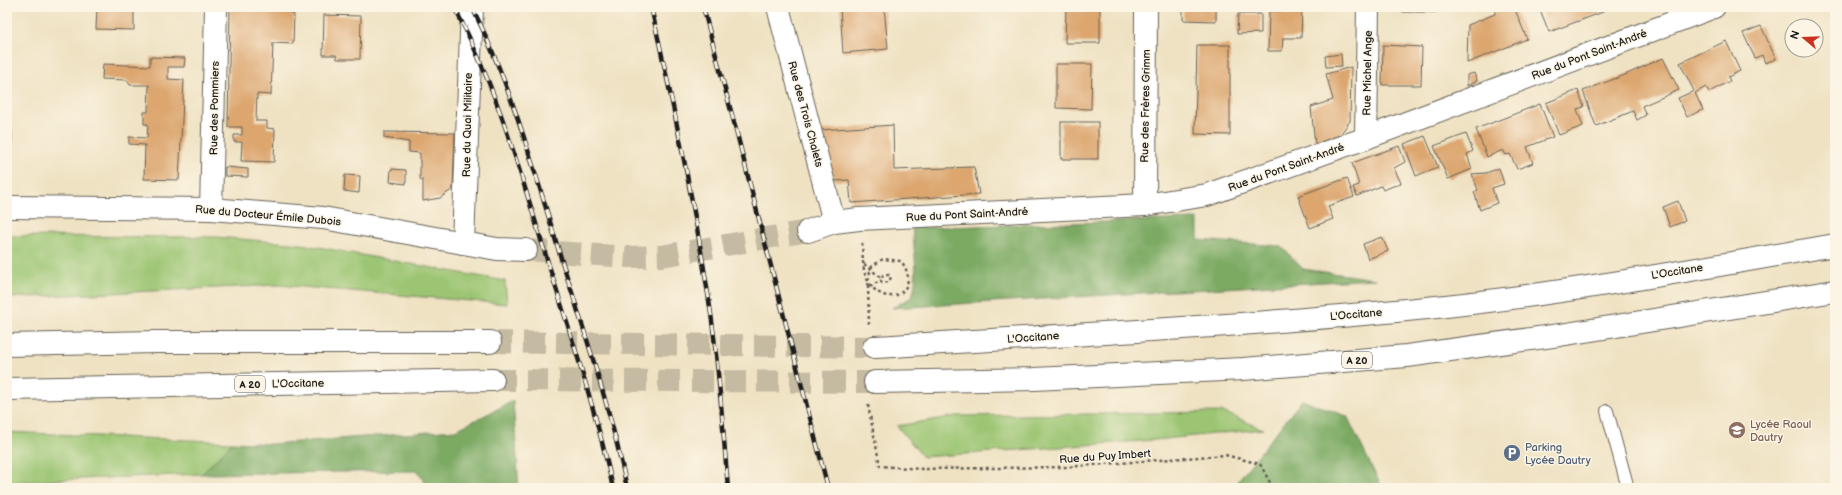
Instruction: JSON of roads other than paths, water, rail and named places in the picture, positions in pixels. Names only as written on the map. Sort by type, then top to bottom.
[{"type":"main road","name":"Rue des Pommiers","points":[[211,209],[216,7]]},
{"type":"main road","name":"Rue du Quai Militaire","points":[[463,243],[472,7]]},
{"type":"main road","name":"Rue des Trois Chalets","points":[[778,7],[834,222]]},
{"type":"main road","name":"Rue des Frères Grimm","points":[[1145,206],[1146,7]]},
{"type":"main road","name":"Rue Michel Ange","points":[[1366,138],[1368,7]]},
{"type":"main road","name":"Rue du Pont Saint-André","points":[[808,231],[834,222],[859,219],[1145,206],[1207,195],[1366,138],[1714,7]]},
{"type":"main road","name":"Rue du Docteur Émile Dubois","points":[[7,207],[211,209],[323,218],[497,249],[526,250]]},
{"type":"main road","name":"L'Occitane","points":[[874,347],[1252,323],[1447,306],[1601,284],[1835,245]]},
{"type":"main road","name":"A 20","points":[[875,382],[1034,379],[1235,369],[1407,356],[1560,335],[1835,291]]},
{"type":"main road","points":[[7,345],[156,342],[490,342]]},
{"type":"main road","name":"L'Occitane","points":[[7,388],[493,380]]},
{"type":"lane","points":[[1607,411],[1628,488]]},
{"type":"tunnel","points":[[526,250],[629,257],[661,256],[808,231]]},
{"type":"tunnel","points":[[490,342],[874,347]]},
{"type":"tunnel","points":[[493,380],[875,382]]},
{"type":"railway","points":[[454,7],[469,37],[495,98],[517,161],[582,372],[599,430],[613,488]]},
{"type":"railway","points":[[472,7],[499,68],[532,162],[597,372],[621,459],[627,488]]},
{"type":"railway","points":[[651,7],[684,157],[704,269],[716,352],[728,488]]},
{"type":"railway","points":[[703,7],[828,488]]},
{"type":"place","name":"Lycée Raoul Dautry","points":[[1737,430]]},
{"type":"place","name":"Parking Lycée Dautry","points":[[1512,453]]}]
